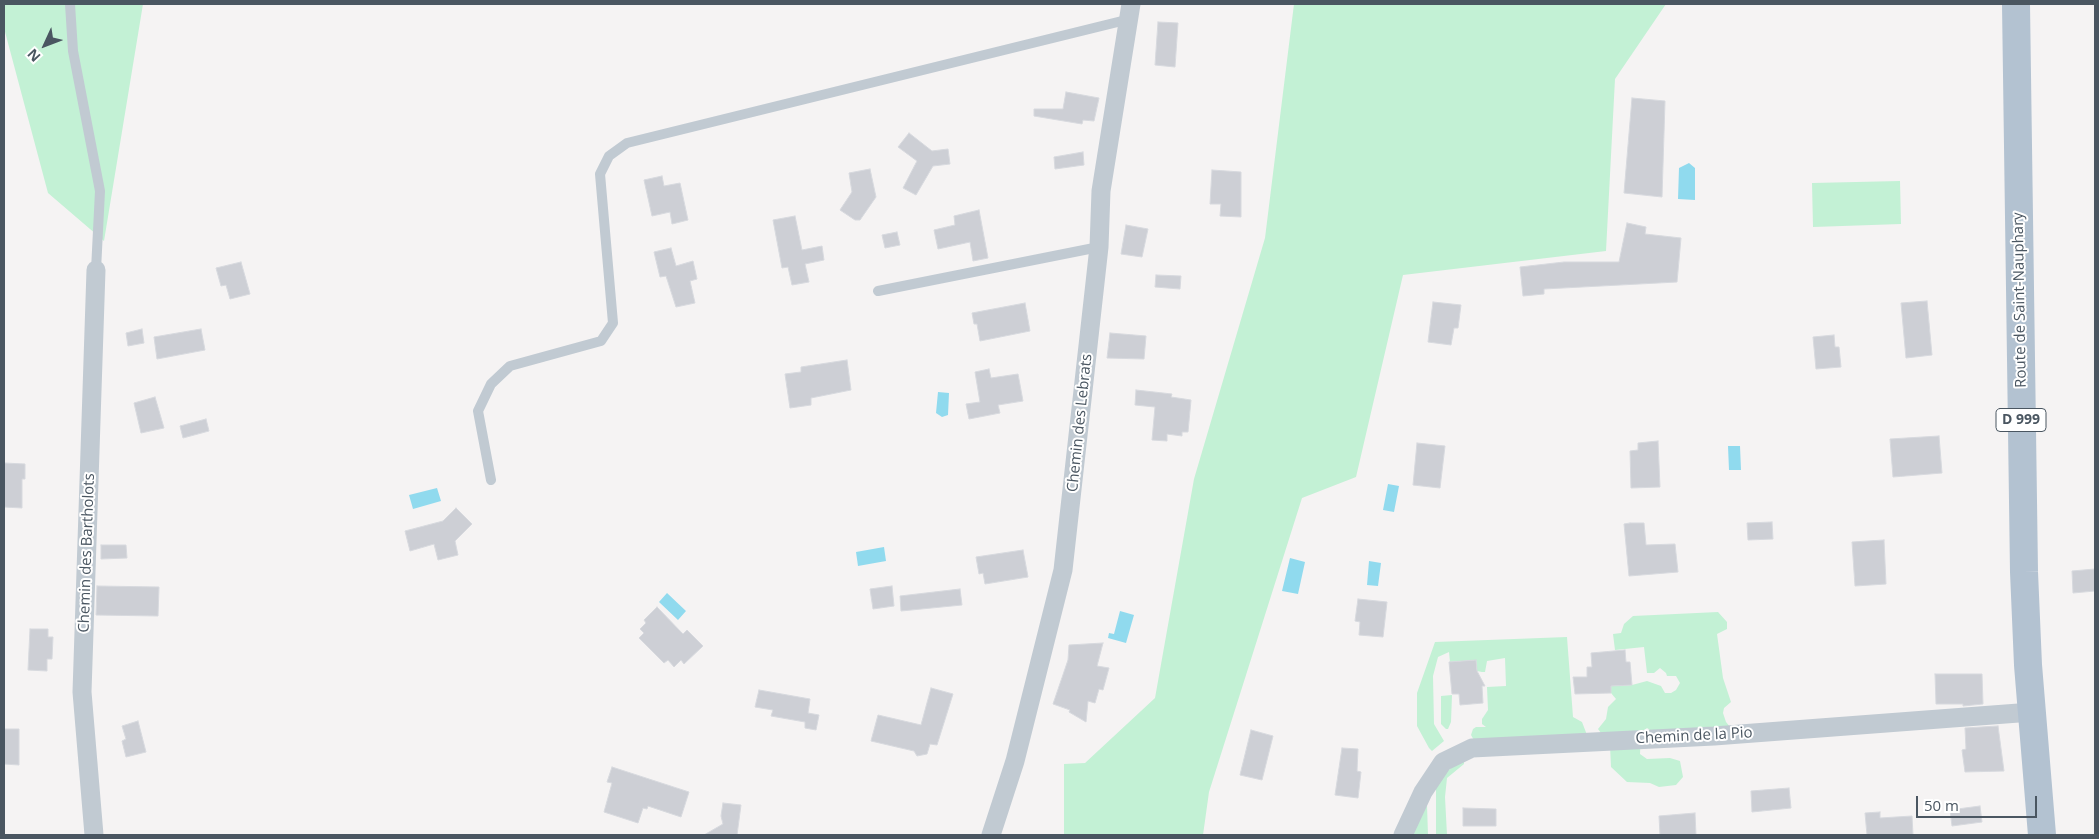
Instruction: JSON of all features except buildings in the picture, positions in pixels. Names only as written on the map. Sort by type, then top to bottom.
[{"type":"main road","name":"Route de Saint-Nauphary","points":[[2016,4],[2024,572],[2032,712],[2042,835]]},
{"type":"street","name":"Chemin des Lebrats","points":[[990,835],[1015,761],[1063,570],[1099,247],[1101,191],[1131,12]]},
{"type":"street","name":"Chemin des Bartholots","points":[[94,835],[82,692],[96,270]]},
{"type":"street","name":"Chemin de la Pio","points":[[1403,835],[1423,792],[1443,762],[1472,748],[1714,736],[2032,712]]},
{"type":"lane","points":[[70,4],[73,51],[100,191],[96,270]]},
{"type":"lane","points":[[491,480],[478,411],[491,384],[510,366],[600,341],[613,323],[600,174],[609,156],[627,143],[1131,12]]},
{"type":"lane","points":[[878,291],[1099,247]]},
{"type":"green space","points":[[4,4],[143,4],[104,241],[48,193],[4,28]]},
{"type":"green space","points":[[1294,4],[1666,4],[1615,79],[1606,251],[1403,275],[1356,477],[1302,498],[1209,792],[1203,835],[1064,835],[1064,764],[1085,763],[1155,698],[1194,479],[1265,238]]},
{"type":"green space","points":[[1900,181],[1901,224],[1813,227],[1812,183]]},
{"type":"green space","points":[[1718,612],[1727,622],[1727,629],[1717,634],[1723,678],[1731,702],[1724,708],[1723,713],[1726,722],[1731,728],[1653,732],[1647,728],[1641,733],[1640,754],[1647,759],[1670,758],[1680,761],[1683,777],[1676,785],[1659,787],[1650,783],[1627,782],[1611,767],[1610,745],[1598,729],[1606,719],[1608,707],[1616,699],[1611,693],[1611,686],[1632,685],[1647,681],[1661,686],[1665,693],[1671,693],[1676,690],[1680,683],[1676,676],[1667,676],[1660,668],[1654,673],[1647,673],[1644,647],[1615,650],[1613,634],[1621,633],[1624,624],[1633,616]]},
{"type":"green space","points":[[1567,637],[1573,717],[1582,722],[1587,735],[1475,742],[1471,735],[1473,729],[1476,727],[1486,727],[1482,724],[1482,719],[1488,710],[1487,687],[1506,686],[1505,658],[1487,661],[1485,672],[1482,672],[1477,671],[1476,660],[1450,662],[1449,652],[1438,657],[1433,676],[1434,724],[1444,741],[1432,751],[1429,748],[1417,726],[1417,693],[1435,642]]},
{"type":"green space","points":[[1452,695],[1451,722],[1448,729],[1446,729],[1441,724],[1441,696]]},
{"type":"green space","points":[[1464,759],[1464,764],[1447,778],[1445,797],[1447,835],[1436,835],[1436,783],[1440,776]]},
{"type":"green space","points":[[1427,805],[1428,835],[1411,835]]},
{"type":"water","points":[[1689,163],[1695,168],[1695,200],[1678,199],[1679,168]]},
{"type":"water","points":[[938,392],[949,393],[948,415],[942,417],[936,413]]},
{"type":"water","points":[[1728,446],[1740,446],[1741,470],[1729,470]]},
{"type":"water","points":[[1388,484],[1399,486],[1394,512],[1383,510]]},
{"type":"water","points":[[437,488],[441,501],[413,509],[409,495]]},
{"type":"water","points":[[884,547],[886,561],[858,566],[856,552]]},
{"type":"water","points":[[1290,558],[1305,562],[1298,594],[1282,591]]},
{"type":"water","points":[[1369,561],[1381,563],[1378,586],[1367,585]]},
{"type":"water","points":[[667,593],[686,611],[678,620],[659,602]]},
{"type":"water","points":[[1120,611],[1134,615],[1126,643],[1108,638],[1109,633],[1114,634]]}]
